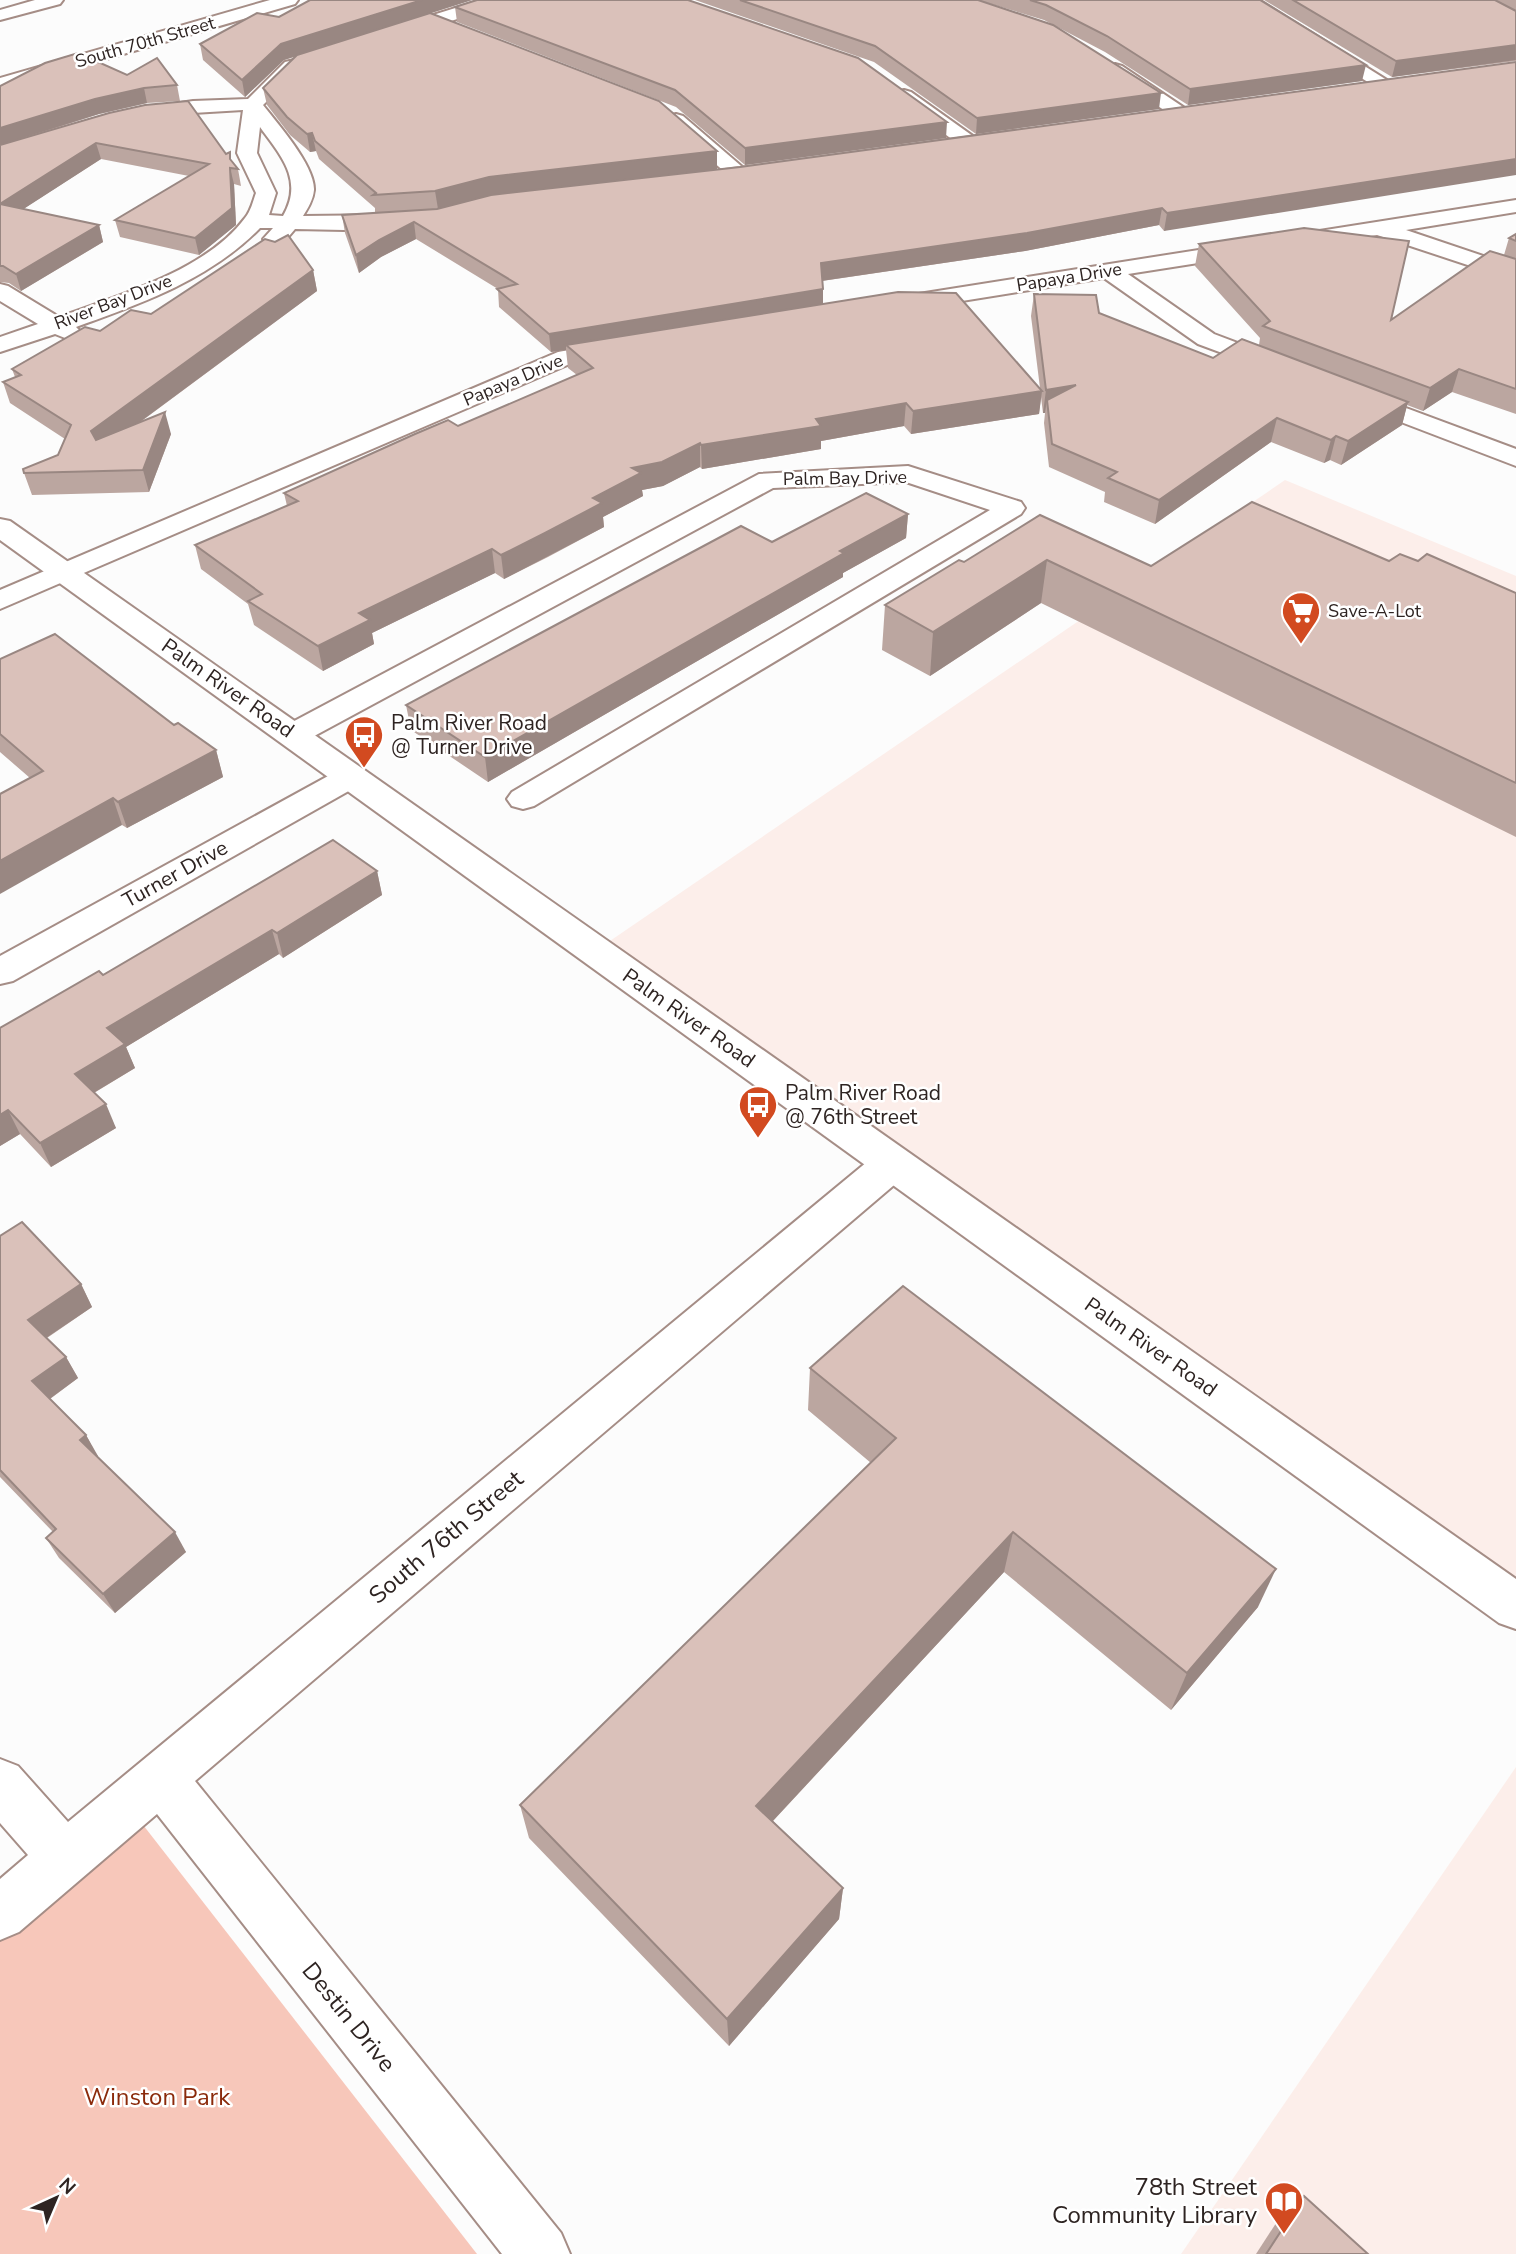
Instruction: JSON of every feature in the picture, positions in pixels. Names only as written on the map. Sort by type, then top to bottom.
[{"type":"street","points":[[0,15],[54,0]]},
{"type":"street","name":"South 70th Street","points":[[0,85],[289,0]]},
{"type":"street","points":[[381,37],[499,0]]},
{"type":"street","points":[[1247,0],[1396,86],[1362,91]]},
{"type":"street","points":[[432,21],[456,31]]},
{"type":"street","points":[[318,58],[292,66],[253,104],[247,152],[267,192],[257,215],[292,216],[344,224],[409,213]]},
{"type":"street","points":[[1104,63],[1192,114],[1158,118]]},
{"type":"street","points":[[887,83],[977,142],[943,147]]},
{"type":"street","points":[[117,118],[193,107],[253,104]]},
{"type":"street","points":[[253,104],[303,182],[304,194],[278,235],[255,256]]},
{"type":"street","points":[[656,108],[668,113],[747,174],[712,178]]},
{"type":"street","name":"Papaya Drive","points":[[878,307],[1516,206]]},
{"type":"street","name":"River Bay Drive","points":[[0,345],[170,283],[218,254],[257,215]]},
{"type":"street","points":[[1377,228],[1516,274]]},
{"type":"street","points":[[1108,271],[1206,339],[1297,374]]},
{"type":"street","name":"River Bay Drive","points":[[0,365],[171,301],[218,280]]},
{"type":"street","points":[[0,290],[76,337]]},
{"type":"street","name":"Papaya Drive","points":[[0,600],[61,571],[566,357],[647,344]]},
{"type":"street","points":[[1335,388],[1516,458]]},
{"type":"street","name":"Palm Bay Drive","points":[[294,734],[768,480],[908,474],[1012,508],[523,799]]},
{"type":"street","name":"Palm River Road","points":[[0,527],[1516,1607]]},
{"type":"street","name":"Turner Drive","points":[[0,972],[350,776]]},
{"type":"street","name":"South 76th Street","points":[[0,1913],[893,1163]]},
{"type":"street","name":"Destin Drive","points":[[160,1778],[540,2254]]},
{"type":"street","points":[[0,1784],[65,1857]]},
{"type":"shaded area","points":[[1285,480],[1516,576],[1516,1583],[604,945]]},
{"type":"shaded area","points":[[1516,1767],[1516,2254],[1181,2254]]},
{"type":"green space","name":"Winston Park","points":[[133,1812],[477,2254],[0,2254],[0,1922]]},
{"type":"building","points":[[310,0],[422,0],[281,44],[242,80],[200,44],[257,13],[279,17]]},
{"type":"building","points":[[477,0],[688,0],[858,58],[947,122],[745,148],[675,90],[455,7]]},
{"type":"building","points":[[740,0],[978,0],[1053,25],[1161,93],[977,118],[875,46]]},
{"type":"building","points":[[1030,0],[1260,0],[1366,65],[1190,89],[1107,36],[1046,5]]},
{"type":"building","points":[[1293,0],[1495,0],[1516,11],[1516,45],[1396,61]]},
{"type":"building","points":[[430,13],[659,101],[717,151],[489,177],[435,191],[373,195],[376,193],[315,141],[312,133],[307,134],[287,117],[263,88],[297,55]]},
{"type":"building","points":[[78,53],[127,75],[157,58],[177,85],[144,88],[95,99],[0,128],[0,86],[45,63]]},
{"type":"building","points":[[1516,62],[1516,159],[1167,213],[1162,208],[1027,233],[821,263],[823,289],[549,334],[497,289],[517,284],[414,222],[356,255],[342,215],[437,209],[491,195],[740,167]]},
{"type":"building","points":[[188,101],[226,154],[230,152],[230,159],[238,169],[230,168],[232,208],[195,238],[115,220],[209,164],[96,143],[0,204],[0,145],[109,113],[145,105]]},
{"type":"building","points":[[0,204],[99,225],[16,274],[0,266]]},
{"type":"building","points":[[1304,228],[1409,241],[1391,320],[1490,251],[1516,259],[1516,389],[1459,369],[1430,388],[1263,326],[1270,321],[1199,244]]},
{"type":"building","points":[[288,235],[313,270],[91,431],[96,440],[165,412],[143,470],[24,473],[23,469],[58,455],[71,425],[3,382],[21,375],[12,369],[85,327],[100,331],[131,310],[151,314],[265,239],[275,242]]},
{"type":"building","points":[[898,292],[956,293],[1042,391],[913,411],[906,403],[816,419],[821,426],[701,445],[700,443],[662,462],[632,468],[641,473],[593,498],[602,503],[501,555],[492,549],[359,613],[370,620],[318,646],[248,601],[262,594],[195,545],[298,501],[284,493],[415,434],[448,420],[458,426],[593,368],[566,345]]},
{"type":"building","points":[[1034,294],[1096,295],[1099,313],[1213,358],[1242,339],[1408,402],[1348,441],[1336,436],[1331,440],[1277,418],[1159,500],[1108,478],[1117,472],[1052,444],[1047,400],[1076,385],[1046,390]]},
{"type":"building","points":[[866,493],[908,514],[485,757],[406,705],[741,526],[772,542]]},
{"type":"building","points":[[1252,502],[1389,561],[1400,554],[1418,561],[1427,554],[1516,593],[1516,783],[1047,560],[933,632],[885,605],[959,560],[964,562],[1040,515],[1151,566]]},
{"type":"building","points":[[55,634],[174,725],[178,723],[216,750],[118,802],[113,798],[0,861],[0,794],[43,771],[0,734],[0,659]]},
{"type":"building","points":[[333,840],[377,871],[277,933],[272,930],[107,1028],[125,1044],[75,1074],[106,1104],[40,1143],[8,1110],[0,1115],[0,1028],[99,971],[103,975]]},
{"type":"building","points":[[22,1222],[81,1284],[28,1320],[66,1357],[32,1381],[86,1435],[80,1440],[175,1532],[103,1594],[46,1538],[56,1529],[0,1470],[0,1236]]},
{"type":"building","points":[[903,1286],[1276,1569],[1187,1673],[1013,1532],[756,1806],[843,1888],[727,2019],[520,1805],[896,1438],[810,1368]]},
{"type":"building","points":[[1304,2196],[1368,2254],[1266,2254]]},
{"type":"place","name":"Save-A-Lot","points":[[1301,645]]},
{"type":"place","name":"Palm River Road @ Turner Drive","points":[[364,769]]},
{"type":"place","name":"Palm River Road @ 76th Street","points":[[758,1139]]},
{"type":"place","name":"78th Street Community Library","points":[[1284,2235]]}]
